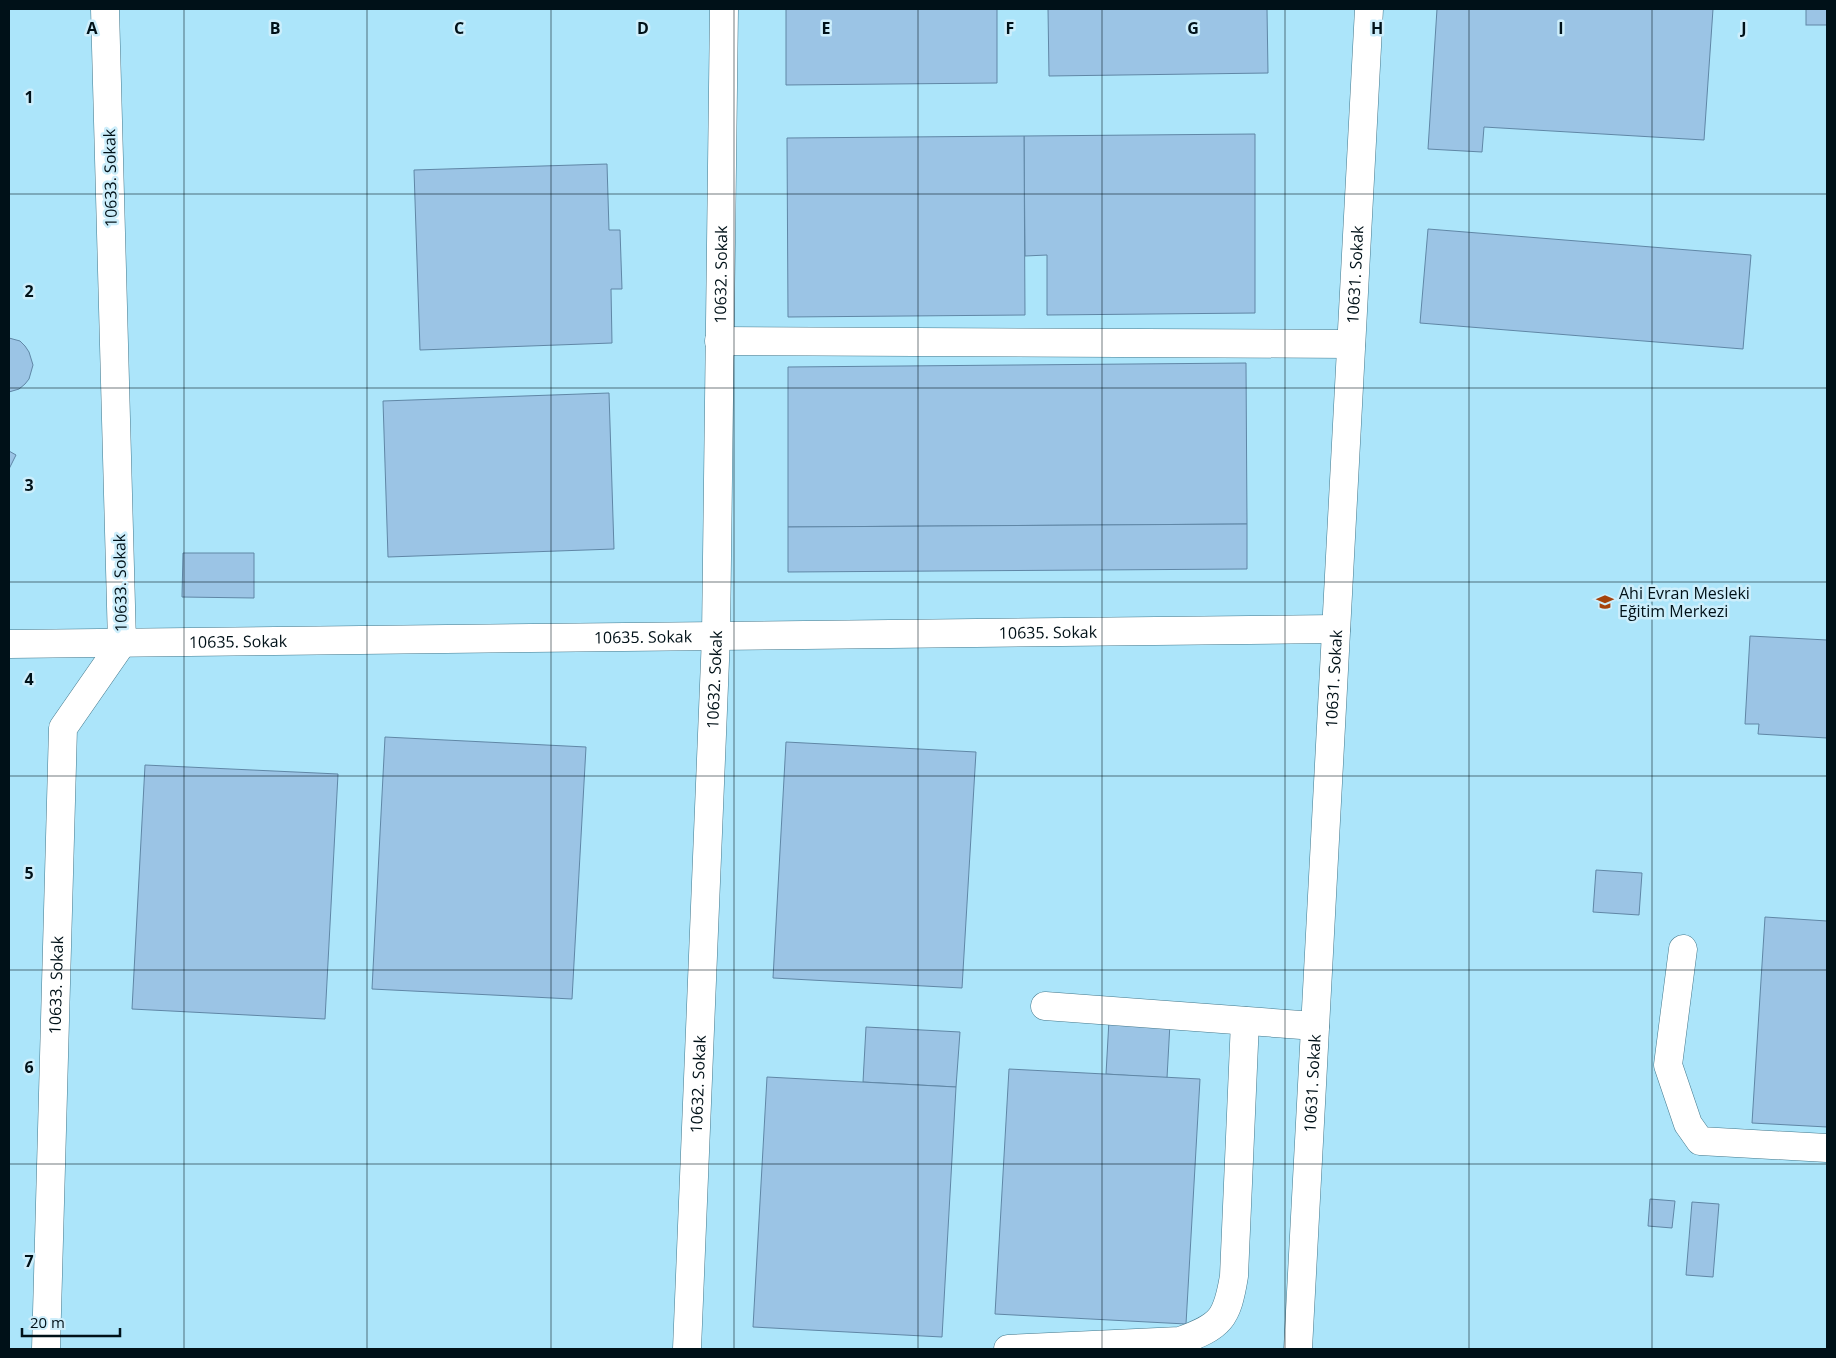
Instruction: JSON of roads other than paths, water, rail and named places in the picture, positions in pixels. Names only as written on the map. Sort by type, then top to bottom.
[{"type":"street","name":"10633. Sokak","points":[[46,1349],[63,728],[122,643],[105,9]]},
{"type":"street","name":"10632. Sokak","points":[[687,1349],[716,636],[724,9]]},
{"type":"street","name":"10631. Sokak","points":[[1298,1349],[1369,9]]},
{"type":"street","points":[[719,341],[1351,344]]},
{"type":"street","name":"10635. Sokak","points":[[9,644],[1336,629]]},
{"type":"street","points":[[1683,949],[1668,1065],[1688,1124],[1700,1141],[1827,1148]]},
{"type":"street","points":[[1045,1006],[1315,1026]]},
{"type":"street","points":[[1008,1349],[1109,1347],[1180,1341],[1206,1332],[1222,1318],[1231,1297],[1234,1276],[1245,1021]]},
{"type":"place","name":"Ahi Evran Mesleki Eğitim Merkezi","points":[[1605,602]]}]
